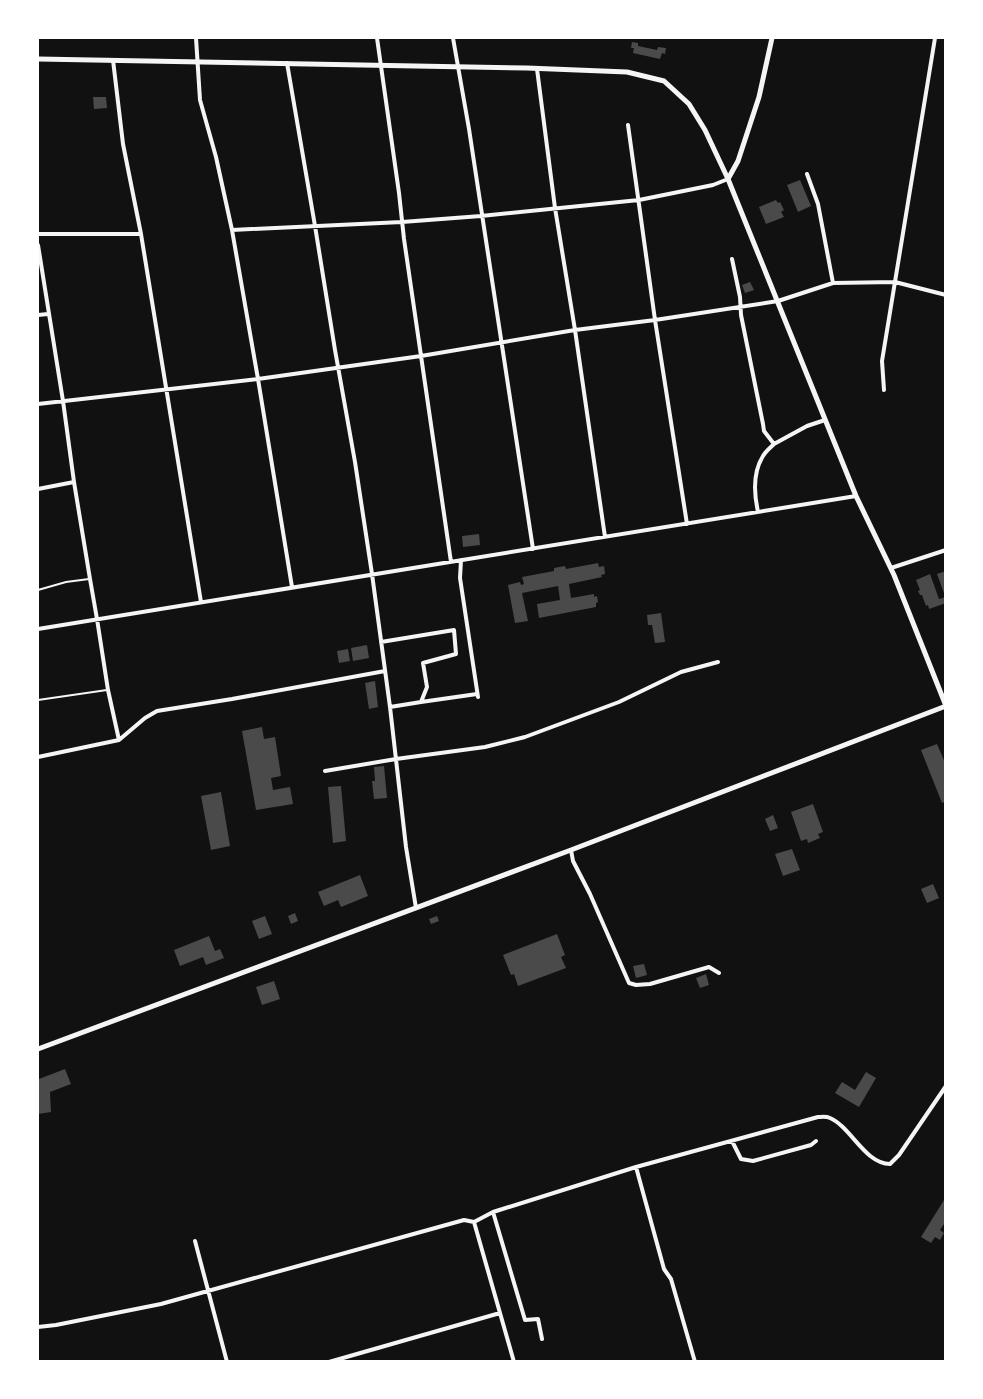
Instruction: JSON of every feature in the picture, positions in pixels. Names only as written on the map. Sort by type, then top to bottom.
[{"type":"street","points":[[196,38],[200,100],[216,157],[232,230],[292,588]]},
{"type":"street","points":[[377,38],[451,562]]},
{"type":"street","points":[[453,38],[469,129],[533,550]]},
{"type":"street","points":[[232,230],[402,222],[482,216],[639,200],[713,185],[728,179],[738,162],[759,97],[772,38]]},
{"type":"street","points":[[884,390],[882,362],[935,38]]},
{"type":"street","points":[[38,59],[627,72],[664,81],[689,104],[705,130],[728,179],[856,496],[891,568],[946,706],[416,909],[38,1049]]},
{"type":"street","points":[[113,60],[123,144],[140,234],[200,602]]},
{"type":"street","points":[[287,63],[355,462],[372,574],[406,847],[416,909]]},
{"type":"street","points":[[537,69],[555,208],[605,538]]},
{"type":"street","points":[[628,125],[655,320],[687,524]]},
{"type":"street","points":[[807,174],[818,204],[833,283]]},
{"type":"street","points":[[38,234],[140,234]]},
{"type":"street","points":[[38,246],[108,690],[119,740]]},
{"type":"street","points":[[732,259],[764,431],[774,444]]},
{"type":"street","points":[[38,404],[258,379],[421,356],[575,330],[655,320],[778,300],[833,283],[895,282],[946,295]]},
{"type":"street","points":[[38,315],[48,314]]},
{"type":"street","points":[[758,512],[755,488],[758,466],[763,455],[774,444],[806,426],[825,420]]},
{"type":"street","points":[[38,489],[74,482]]},
{"type":"street","points":[[38,629],[856,496]]},
{"type":"street","points":[[891,568],[946,550]]},
{"type":"street","points":[[390,707],[478,696],[460,578],[461,560]]},
{"type":"street","points":[[381,642],[454,630],[456,654],[423,663],[427,687],[421,702]]},
{"type":"street","points":[[325,771],[485,747],[525,737],[619,702],[681,672],[718,662]]},
{"type":"street","points":[[38,757],[119,740],[156,711],[385,671]]},
{"type":"street","points":[[571,850],[573,861],[590,894],[629,983],[636,985],[650,984],[709,967],[720,974]]},
{"type":"street","points":[[38,1327],[151,1306],[464,1220],[474,1222],[493,1212],[636,1167],[818,1117],[829,1117],[838,1123],[875,1159],[884,1164],[890,1164],[946,1086]]},
{"type":"street","points":[[732,1141],[741,1159],[752,1161],[811,1145],[816,1141]]},
{"type":"street","points":[[636,1167],[664,1268],[671,1279],[696,1362]]},
{"type":"street","points":[[493,1212],[525,1320],[538,1319],[542,1339]]},
{"type":"street","points":[[474,1222],[514,1362]]},
{"type":"street","points":[[195,1241],[227,1362]]},
{"type":"street","points":[[329,1362],[500,1313]]},
{"type":"lane","points":[[38,590],[66,582],[90,579]]},
{"type":"lane","points":[[38,700],[108,690]]},
{"type":"building","points":[[632,42],[638,43],[638,46],[657,50],[658,47],[666,48],[665,54],[662,53],[660,59],[633,53],[634,48],[631,48]]},
{"type":"building","points":[[93,97],[106,97],[107,108],[94,109]]},
{"type":"building","points":[[800,180],[811,206],[798,212],[787,185]]},
{"type":"building","points":[[776,200],[778,203],[780,202],[784,210],[781,212],[784,217],[766,224],[759,207]]},
{"type":"building","points":[[750,282],[754,290],[745,293],[742,285]]},
{"type":"building","points":[[479,534],[480,545],[463,547],[462,536]]},
{"type":"building","points":[[598,563],[599,567],[604,566],[605,574],[601,575],[602,577],[569,584],[571,598],[594,594],[594,597],[597,596],[598,602],[596,607],[539,618],[537,604],[560,600],[558,586],[522,593],[528,621],[515,623],[508,585],[520,582],[521,585],[524,584],[522,577],[554,571],[554,568],[565,566],[566,569]]},
{"type":"building","points":[[946,571],[946,596],[945,596],[937,574]]},
{"type":"building","points":[[930,574],[939,599],[946,597],[946,603],[929,609],[918,591],[920,590],[916,580]]},
{"type":"building","points":[[661,613],[665,642],[655,643],[652,625],[648,625],[647,615]]},
{"type":"building","points":[[367,645],[369,658],[353,661],[351,648]]},
{"type":"building","points":[[348,649],[350,661],[339,663],[337,651]]},
{"type":"building","points":[[375,681],[378,707],[369,709],[365,683]]},
{"type":"building","points":[[262,727],[264,739],[275,737],[281,776],[271,778],[273,790],[290,787],[293,804],[256,810],[242,731]]},
{"type":"building","points":[[937,744],[946,765],[946,801],[942,803],[921,750]]},
{"type":"building","points":[[384,766],[387,798],[374,799],[372,781],[375,781],[374,767]]},
{"type":"building","points":[[341,786],[346,841],[333,843],[328,787]]},
{"type":"building","points":[[221,792],[230,846],[211,850],[201,796]]},
{"type":"building","points":[[813,804],[823,832],[818,834],[820,838],[808,843],[807,839],[801,841],[791,812]]},
{"type":"building","points":[[773,815],[778,828],[770,831],[765,819]]},
{"type":"building","points":[[792,849],[800,870],[783,876],[775,854]]},
{"type":"building","points":[[360,875],[368,896],[341,907],[338,900],[324,906],[318,892]]},
{"type":"building","points":[[933,884],[939,898],[927,903],[921,889]]},
{"type":"building","points":[[295,913],[298,921],[291,924],[288,916]]},
{"type":"building","points":[[265,916],[272,934],[259,939],[252,921]]},
{"type":"building","points":[[437,916],[439,921],[431,924],[429,919]]},
{"type":"building","points":[[557,934],[565,955],[561,957],[566,968],[518,986],[514,974],[511,975],[503,955]]},
{"type":"building","points":[[209,936],[215,951],[220,949],[224,958],[206,965],[203,957],[180,966],[174,950]]},
{"type":"building","points":[[644,964],[647,975],[636,978],[633,966]]},
{"type":"building","points":[[706,974],[709,985],[700,988],[696,978]]},
{"type":"building","points":[[274,981],[280,999],[262,1005],[256,987]]},
{"type":"building","points":[[65,1069],[71,1084],[50,1092],[51,1112],[38,1114],[38,1078]]},
{"type":"building","points":[[866,1072],[876,1078],[859,1107],[835,1093],[842,1082],[855,1090]]},
{"type":"building","points":[[944,1200],[946,1201],[946,1221],[940,1230],[944,1233],[940,1240],[935,1237],[931,1243],[921,1237]]}]
